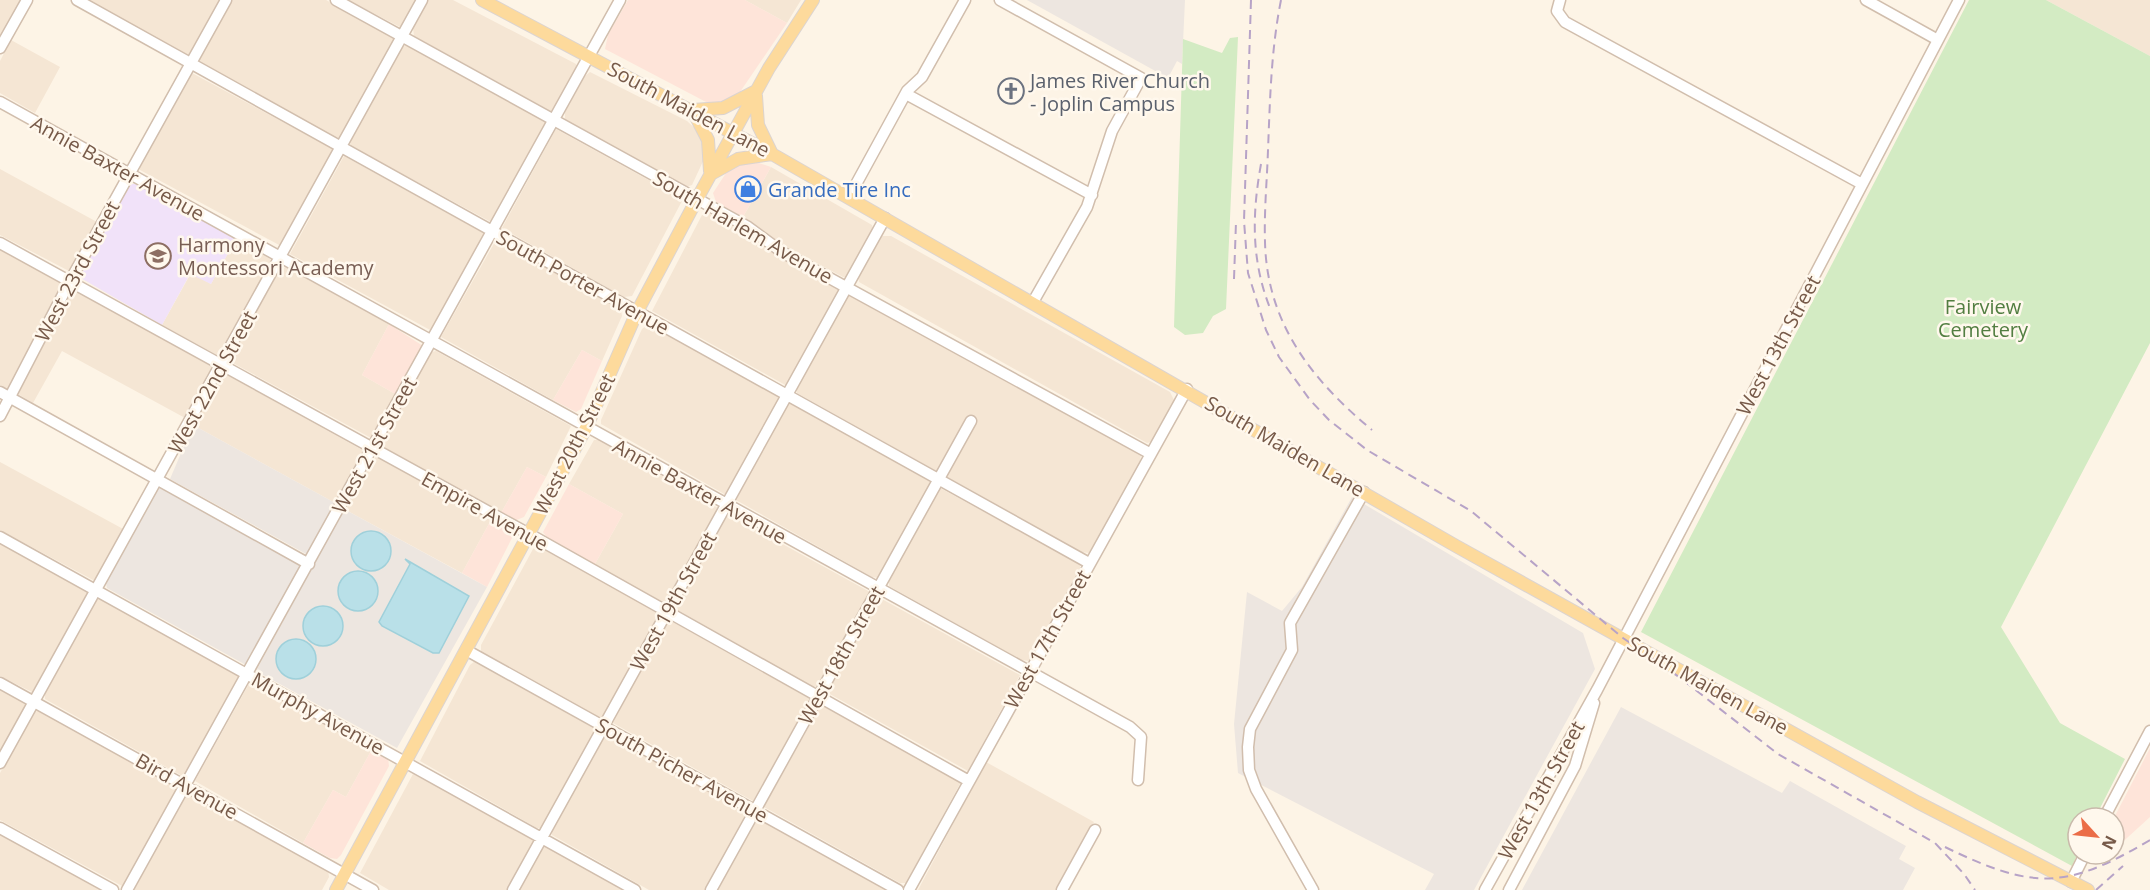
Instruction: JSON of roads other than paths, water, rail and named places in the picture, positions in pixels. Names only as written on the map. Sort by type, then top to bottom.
[{"type":"main road","name":"South Maiden Lane","points":[[482,0],[692,110],[849,197],[1364,492],[1917,802],[2088,890]]},
{"type":"main road","name":"West 20th Street","points":[[336,890],[586,428],[637,312],[696,199],[757,90],[813,0]]},
{"type":"main road","points":[[757,90],[756,118],[772,154],[738,159],[710,175],[708,140],[692,110],[723,108],[757,90]]},
{"type":"street","points":[[0,48],[27,0]]},
{"type":"street","name":"South Porter Avenue","points":[[77,0],[1089,563]]},
{"type":"street","name":"West 23rd Street","points":[[0,416],[5,395],[226,0]]},
{"type":"street","name":"South Harlem Avenue","points":[[336,0],[754,231],[777,249],[1150,454]]},
{"type":"street","name":"West 22nd Street","points":[[0,763],[422,0]]},
{"type":"street","name":"West 21st Street","points":[[127,890],[620,0]]},
{"type":"street","points":[[849,197],[906,94],[922,77],[965,0]]},
{"type":"street","points":[[1000,0],[1141,78],[1112,131],[1092,195],[1033,302]]},
{"type":"street","points":[[1559,0],[1557,11],[1564,22],[1862,184]]},
{"type":"street","points":[[1866,0],[1938,40]]},
{"type":"street","name":"West 13th Street","points":[[1485,890],[1597,690],[1959,0]]},
{"type":"street","points":[[906,94],[1092,195]]},
{"type":"street","name":"Annie Baxter Avenue","points":[[0,102],[877,590],[1138,732],[1142,745],[1138,780]]},
{"type":"street","name":"West 19th Street","points":[[513,890],[885,218]]},
{"type":"street","name":"Empire Avenue","points":[[0,243],[529,534],[969,781]]},
{"type":"street","name":"West 17th Street","points":[[909,890],[1186,389]]},
{"type":"street","points":[[5,395],[309,564]]},
{"type":"street","name":"West 18th Street","points":[[711,890],[971,421]]},
{"type":"street","points":[[1313,890],[1256,789],[1249,770],[1250,729],[1292,650],[1290,623],[1364,492]]},
{"type":"street","name":"Murphy Avenue","points":[[0,537],[635,890]]},
{"type":"street","name":"South Picher Avenue","points":[[466,650],[898,890]]},
{"type":"street","name":"Bird Avenue","points":[[0,683],[373,890]]},
{"type":"street","name":"West 13th Street","points":[[1509,890],[1575,766],[1597,690]]},
{"type":"street","points":[[2110,806],[2150,731]]},
{"type":"street","points":[[0,828],[113,890]]},
{"type":"street","points":[[1062,890],[1095,830]]},
{"type":"street","points":[[2071,882],[2079,866]]},
{"type":"street","points":[[1497,869],[1515,880]]},
{"type":"water","points":[[371,531],[385,537],[391,551],[385,565],[371,571],[357,565],[351,551],[357,537]]},
{"type":"water","points":[[405,559],[469,596],[439,653],[433,653],[382,626],[379,622],[410,564]]},
{"type":"water","points":[[358,571],[372,577],[378,591],[372,605],[358,611],[344,605],[338,591],[344,577]]},
{"type":"water","points":[[323,606],[337,612],[343,626],[337,640],[323,646],[309,640],[303,626],[309,612]]},
{"type":"water","points":[[296,639],[310,645],[316,659],[310,673],[296,679],[282,673],[276,659],[282,645]]},
{"type":"railway","points":[[1251,0],[1244,221],[1248,273],[1266,330],[1279,357],[1310,400],[1329,420],[1367,450],[1471,511],[1623,638],[1675,674],[1778,754],[1935,843],[1964,874],[1975,890]]},
{"type":"railway","points":[[1281,0],[1270,94],[1265,219],[1268,272],[1274,299],[1297,348],[1330,391],[1372,430]]},
{"type":"railway","points":[[1261,164],[1255,219],[1256,255],[1270,308]]},
{"type":"railway","points":[[1234,279],[1236,222]]},
{"type":"railway","points":[[1945,847],[2002,871],[2026,877],[2049,878],[2071,876],[2095,868],[2150,840]]},
{"type":"railway","points":[[2096,890],[2123,866]]},
{"type":"place","name":"James River Church - Joplin Campus","points":[[1011,91]]},
{"type":"place","name":"Grande Tire Inc","points":[[748,189]]},
{"type":"place","name":"Harmony Montessori Academy","points":[[158,256]]},
{"type":"park label","name":"Fairview Cemetery","points":[[1983,318]]}]
